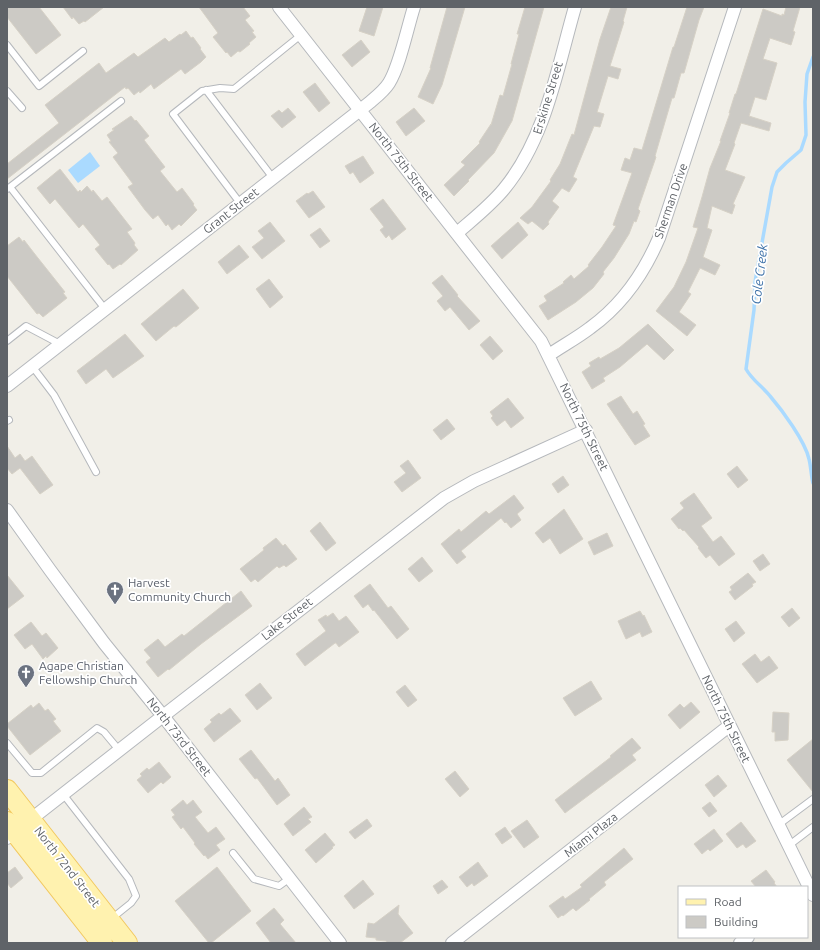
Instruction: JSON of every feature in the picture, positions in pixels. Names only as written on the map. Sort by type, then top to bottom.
[{"type":"main road","name":"North 72nd Street","points":[[7,790],[127,943]]},
{"type":"main road","name":"North 72nd Street","points":[[10,831],[102,943]]},
{"type":"street","name":"North 75th Street","points":[[279,7],[541,341],[586,430],[807,886]]},
{"type":"street","name":"Grant Street","points":[[7,386],[378,95],[389,83],[395,71],[414,7]]},
{"type":"street","name":"Erskine Street","points":[[457,233],[504,190],[521,166],[536,138],[544,117],[575,7]]},
{"type":"street","name":"Sherman Drive","points":[[548,355],[590,328],[604,317],[619,302],[643,271],[659,238],[734,7]]},
{"type":"street","name":"Lake Street","points":[[10,831],[30,820],[444,498],[474,481],[586,430]]},
{"type":"street","name":"North 73rd Street","points":[[7,510],[99,637],[163,716],[340,943]]},
{"type":"street","name":"Miami Plaza","points":[[452,943],[729,726]]},
{"type":"lane","points":[[240,203],[173,114],[202,91],[220,88],[234,89],[302,35]]},
{"type":"lane","points":[[7,45],[39,86],[83,51]]},
{"type":"lane","points":[[206,90],[273,178]]},
{"type":"lane","points":[[7,91],[22,108]]},
{"type":"lane","points":[[105,309],[9,188],[121,101]]},
{"type":"lane","points":[[7,341],[26,326],[60,344]]},
{"type":"lane","points":[[32,366],[54,395],[96,472]]},
{"type":"lane","points":[[7,743],[32,772],[41,773],[97,728],[104,732],[119,750]]},
{"type":"lane","points":[[63,794],[130,879],[136,896],[131,903],[109,920]]},
{"type":"lane","points":[[778,825],[813,799]]},
{"type":"lane","points":[[788,846],[813,827]]},
{"type":"lane","points":[[233,852],[254,879],[279,886],[290,878]]},
{"type":"water","points":[[90,152],[100,166],[78,183],[68,170]]},
{"type":"building","points":[[7,7],[39,7],[61,35],[36,54],[7,17]]},
{"type":"building","points":[[63,7],[104,7],[85,22],[84,21],[79,24],[73,17],[72,19]]},
{"type":"building","points":[[199,7],[243,7],[250,16],[245,20],[254,31],[252,32],[256,37],[240,52],[238,51],[231,57],[213,37],[218,33]]},
{"type":"building","points":[[367,7],[383,7],[374,36],[359,31]]},
{"type":"building","points":[[447,7],[465,7],[442,85],[433,104],[418,97],[431,68]]},
{"type":"building","points":[[525,7],[544,7],[512,121],[494,153],[454,196],[444,185],[465,165],[461,162],[480,143],[479,142],[491,125],[500,95],[503,96],[519,34],[517,34]]},
{"type":"building","points":[[611,7],[627,7],[624,22],[610,66],[621,69],[618,79],[608,76],[597,112],[604,114],[600,127],[594,126],[573,177],[577,179],[569,192],[562,188],[552,201],[559,207],[548,222],[549,224],[543,230],[532,221],[528,224],[520,218],[532,207],[551,181],[550,180],[560,164],[572,134],[574,135],[600,39]]},
{"type":"building","points":[[687,7],[704,7],[684,73],[681,73],[674,98],[672,98],[655,156],[656,157],[638,209],[640,211],[636,222],[634,221],[629,234],[603,272],[604,274],[593,288],[576,302],[548,320],[539,306],[547,301],[544,296],[564,283],[563,282],[571,275],[574,279],[589,266],[588,265],[616,226],[613,225],[632,173],[621,170],[625,158],[630,160],[634,148],[642,150],[673,47]]},
{"type":"building","points":[[786,7],[800,7],[793,31],[795,32],[791,45],[770,38],[763,59],[777,63],[766,100],[755,97],[749,116],[771,123],[769,131],[741,123],[725,170],[745,177],[733,204],[735,205],[732,214],[712,206],[707,228],[712,230],[703,257],[720,265],[715,275],[700,268],[688,292],[691,294],[679,312],[696,325],[687,336],[656,311],[674,287],[686,262],[698,228],[693,227],[710,168],[721,141],[763,9],[782,16],[782,14],[784,15]]},
{"type":"building","points":[[186,31],[191,38],[193,37],[206,57],[201,62],[185,74],[181,69],[154,89],[151,84],[140,93],[139,91],[134,95],[128,88],[126,89],[125,87],[7,179],[7,164],[59,123],[45,105],[99,63],[106,73],[134,53],[138,57],[165,38],[169,42]]},
{"type":"building","points":[[361,40],[370,52],[352,67],[342,55]]},
{"type":"building","points":[[315,83],[330,103],[319,112],[303,92]]},
{"type":"building","points":[[288,108],[296,117],[282,128],[271,116],[279,110],[282,113]]},
{"type":"building","points":[[414,108],[425,121],[406,136],[396,122]]},
{"type":"building","points":[[131,116],[149,136],[144,140],[165,167],[160,171],[177,192],[182,188],[197,210],[181,226],[179,224],[172,230],[168,224],[166,226],[158,215],[153,219],[145,210],[128,187],[133,184],[113,157],[118,153],[109,142],[111,141],[107,135],[114,130],[112,129]]},
{"type":"building","points":[[363,156],[374,173],[360,183],[353,172],[350,174],[345,166]]},
{"type":"building","points":[[60,169],[78,192],[80,190],[81,192],[87,186],[92,192],[93,190],[102,201],[107,197],[132,229],[127,232],[138,250],[121,265],[120,264],[113,269],[109,264],[108,265],[95,249],[100,245],[83,224],[79,228],[55,199],[50,204],[37,188]]},
{"type":"building","points":[[313,191],[325,207],[309,218],[296,201],[307,193],[308,194]]},
{"type":"building","points":[[383,199],[406,229],[392,240],[389,235],[386,238],[380,230],[384,227],[370,209]]},
{"type":"building","points":[[270,222],[285,241],[262,259],[252,247],[264,238],[258,231]]},
{"type":"building","points":[[518,222],[528,235],[502,259],[491,246]]},
{"type":"building","points":[[320,228],[330,241],[320,248],[310,235]]},
{"type":"building","points":[[19,237],[23,242],[24,240],[65,292],[63,293],[67,298],[43,317],[39,313],[37,314],[7,276],[7,246]]},
{"type":"building","points":[[239,245],[249,257],[227,274],[218,262]]},
{"type":"building","points":[[442,275],[458,295],[457,296],[480,321],[469,330],[450,307],[445,311],[437,301],[443,296],[432,283]]},
{"type":"building","points":[[269,279],[283,297],[270,308],[256,289]]},
{"type":"building","points":[[183,289],[199,308],[156,341],[141,324]]},
{"type":"building","points":[[648,324],[674,350],[664,360],[647,344],[620,367],[603,378],[605,381],[592,389],[582,372],[591,366],[589,363],[599,357],[600,359],[619,348]]},
{"type":"building","points":[[125,334],[144,356],[113,378],[106,369],[86,384],[77,371]]},
{"type":"building","points":[[490,336],[503,351],[493,360],[480,345]]},
{"type":"building","points":[[621,396],[633,414],[637,411],[650,436],[635,445],[607,404]]},
{"type":"building","points":[[508,398],[524,418],[511,428],[505,420],[497,426],[491,418],[493,416],[490,412]]},
{"type":"building","points":[[447,419],[455,429],[441,440],[433,430]]},
{"type":"building","points":[[7,446],[15,458],[20,454],[25,461],[32,456],[53,485],[40,494],[20,468],[12,474],[7,468]]},
{"type":"building","points":[[408,460],[421,478],[402,492],[394,482],[406,473],[400,466]]},
{"type":"building","points":[[737,466],[748,480],[738,488],[727,474]]},
{"type":"building","points":[[563,476],[569,485],[558,493],[552,484]]},
{"type":"building","points":[[694,493],[712,518],[701,526],[713,542],[721,536],[735,554],[719,566],[710,555],[706,558],[698,548],[699,547],[684,530],[679,529],[671,519],[684,508],[680,503]]},
{"type":"building","points":[[514,495],[524,508],[517,514],[521,520],[511,528],[501,518],[461,551],[466,557],[457,564],[441,544],[459,529],[461,532],[486,511],[489,514]]},
{"type":"building","points":[[564,509],[583,539],[560,554],[550,538],[543,543],[535,533]]},
{"type":"building","points":[[320,522],[336,543],[326,551],[310,531]]},
{"type":"building","points":[[607,533],[613,546],[594,555],[588,542]]},
{"type":"building","points":[[276,538],[283,546],[285,544],[297,559],[286,567],[284,565],[279,568],[277,566],[258,582],[255,579],[251,582],[240,569],[264,550],[263,548]]},
{"type":"building","points":[[763,554],[770,564],[760,571],[753,561]]},
{"type":"building","points":[[422,557],[433,571],[419,582],[408,569]]},
{"type":"building","points":[[748,573],[756,582],[735,600],[729,592],[732,590],[730,587]]},
{"type":"building","points":[[7,575],[24,596],[7,609]]},
{"type":"building","points":[[370,584],[388,608],[391,606],[409,629],[397,639],[368,604],[363,608],[354,596]]},
{"type":"building","points":[[241,591],[252,606],[158,677],[146,662],[151,658],[144,650],[158,639],[165,647],[182,634],[184,636]]},
{"type":"building","points":[[792,608],[800,618],[789,627],[781,617]]},
{"type":"building","points":[[640,611],[643,616],[644,615],[652,632],[642,637],[640,632],[626,639],[618,621]]},
{"type":"building","points":[[333,613],[339,621],[346,616],[359,632],[339,647],[335,643],[305,666],[296,654],[326,631],[318,620]]},
{"type":"building","points":[[736,621],[745,633],[734,642],[725,629]]},
{"type":"building","points":[[31,622],[42,636],[46,633],[58,648],[47,658],[46,656],[43,659],[32,644],[25,649],[14,635]]},
{"type":"building","points":[[755,654],[761,662],[769,656],[778,668],[757,683],[742,664]]},
{"type":"building","points":[[591,681],[602,699],[575,716],[563,698]]},
{"type":"building","points":[[260,683],[272,698],[257,710],[245,695]]},
{"type":"building","points":[[405,685],[417,700],[408,707],[396,692]]},
{"type":"building","points":[[691,702],[700,712],[680,729],[668,715],[680,704],[684,708]]},
{"type":"building","points":[[39,703],[45,711],[48,709],[56,719],[53,721],[61,731],[30,755],[7,724],[31,705],[33,708]]},
{"type":"building","points":[[230,708],[241,721],[214,742],[204,729],[212,722],[210,720],[219,713],[221,715]]},
{"type":"building","points":[[773,712],[789,713],[788,740],[775,741],[775,732],[772,732]]},
{"type":"building","points":[[632,738],[641,748],[632,755],[636,760],[565,813],[555,800],[611,757],[610,756]]},
{"type":"building","points":[[813,739],[813,792],[787,760]]},
{"type":"building","points":[[251,750],[275,781],[278,778],[290,795],[277,805],[257,778],[255,779],[239,759]]},
{"type":"building","points":[[159,762],[171,777],[163,784],[161,782],[148,793],[137,780],[142,776],[140,774],[147,768],[149,770]]},
{"type":"building","points":[[455,771],[469,789],[460,797],[445,779]]},
{"type":"building","points":[[718,775],[727,786],[714,797],[705,785]]},
{"type":"building","points":[[183,800],[187,805],[193,800],[202,812],[195,817],[208,833],[216,827],[225,839],[216,845],[220,850],[208,859],[194,844],[195,843],[183,827],[181,829],[172,817],[175,815],[171,810]]},
{"type":"building","points":[[710,802],[717,811],[709,817],[702,808]]},
{"type":"building","points":[[304,807],[312,817],[308,819],[311,822],[293,836],[284,824]]},
{"type":"building","points":[[367,819],[372,826],[355,839],[349,832]]},
{"type":"building","points":[[527,820],[539,837],[524,848],[511,831]]},
{"type":"building","points":[[741,822],[756,841],[746,848],[743,844],[737,848],[726,834]]},
{"type":"building","points":[[505,827],[512,837],[502,844],[495,834]]},
{"type":"building","points":[[714,829],[723,841],[710,851],[708,849],[702,854],[694,844]]},
{"type":"building","points":[[325,833],[335,845],[316,863],[305,850]]},
{"type":"building","points":[[624,848],[633,859],[604,882],[606,885],[589,899],[590,900],[576,911],[573,908],[558,918],[549,906],[563,896],[565,899],[582,887],[580,885]]},
{"type":"building","points":[[478,862],[488,876],[474,886],[472,883],[467,887],[459,877]]},
{"type":"building","points":[[15,867],[23,878],[11,888],[7,883],[7,873]]},
{"type":"building","points":[[217,867],[251,911],[211,943],[209,943],[175,901]]},
{"type":"building","points":[[766,870],[776,886],[755,886],[751,881]]},
{"type":"building","points":[[363,880],[374,894],[354,909],[344,896]]},
{"type":"building","points":[[442,880],[448,887],[438,894],[433,886]]},
{"type":"building","points":[[399,905],[398,914],[413,933],[400,943],[388,943],[386,941],[376,940],[376,938],[366,937],[368,923],[374,924]]},
{"type":"building","points":[[274,908],[284,920],[280,924],[296,943],[271,943],[256,923]]},
{"type":"waterway","name":"Cole Creek","points":[[813,57],[807,74],[805,102],[806,135],[801,150],[777,172],[772,187],[755,282],[754,310],[746,369],[787,417],[798,435],[807,452],[813,483]]},
{"type":"place","name":"Harvest Community Church","points":[[115,605]]},
{"type":"place","name":"Agape Christian Fellowship Church","points":[[26,688]]}]
